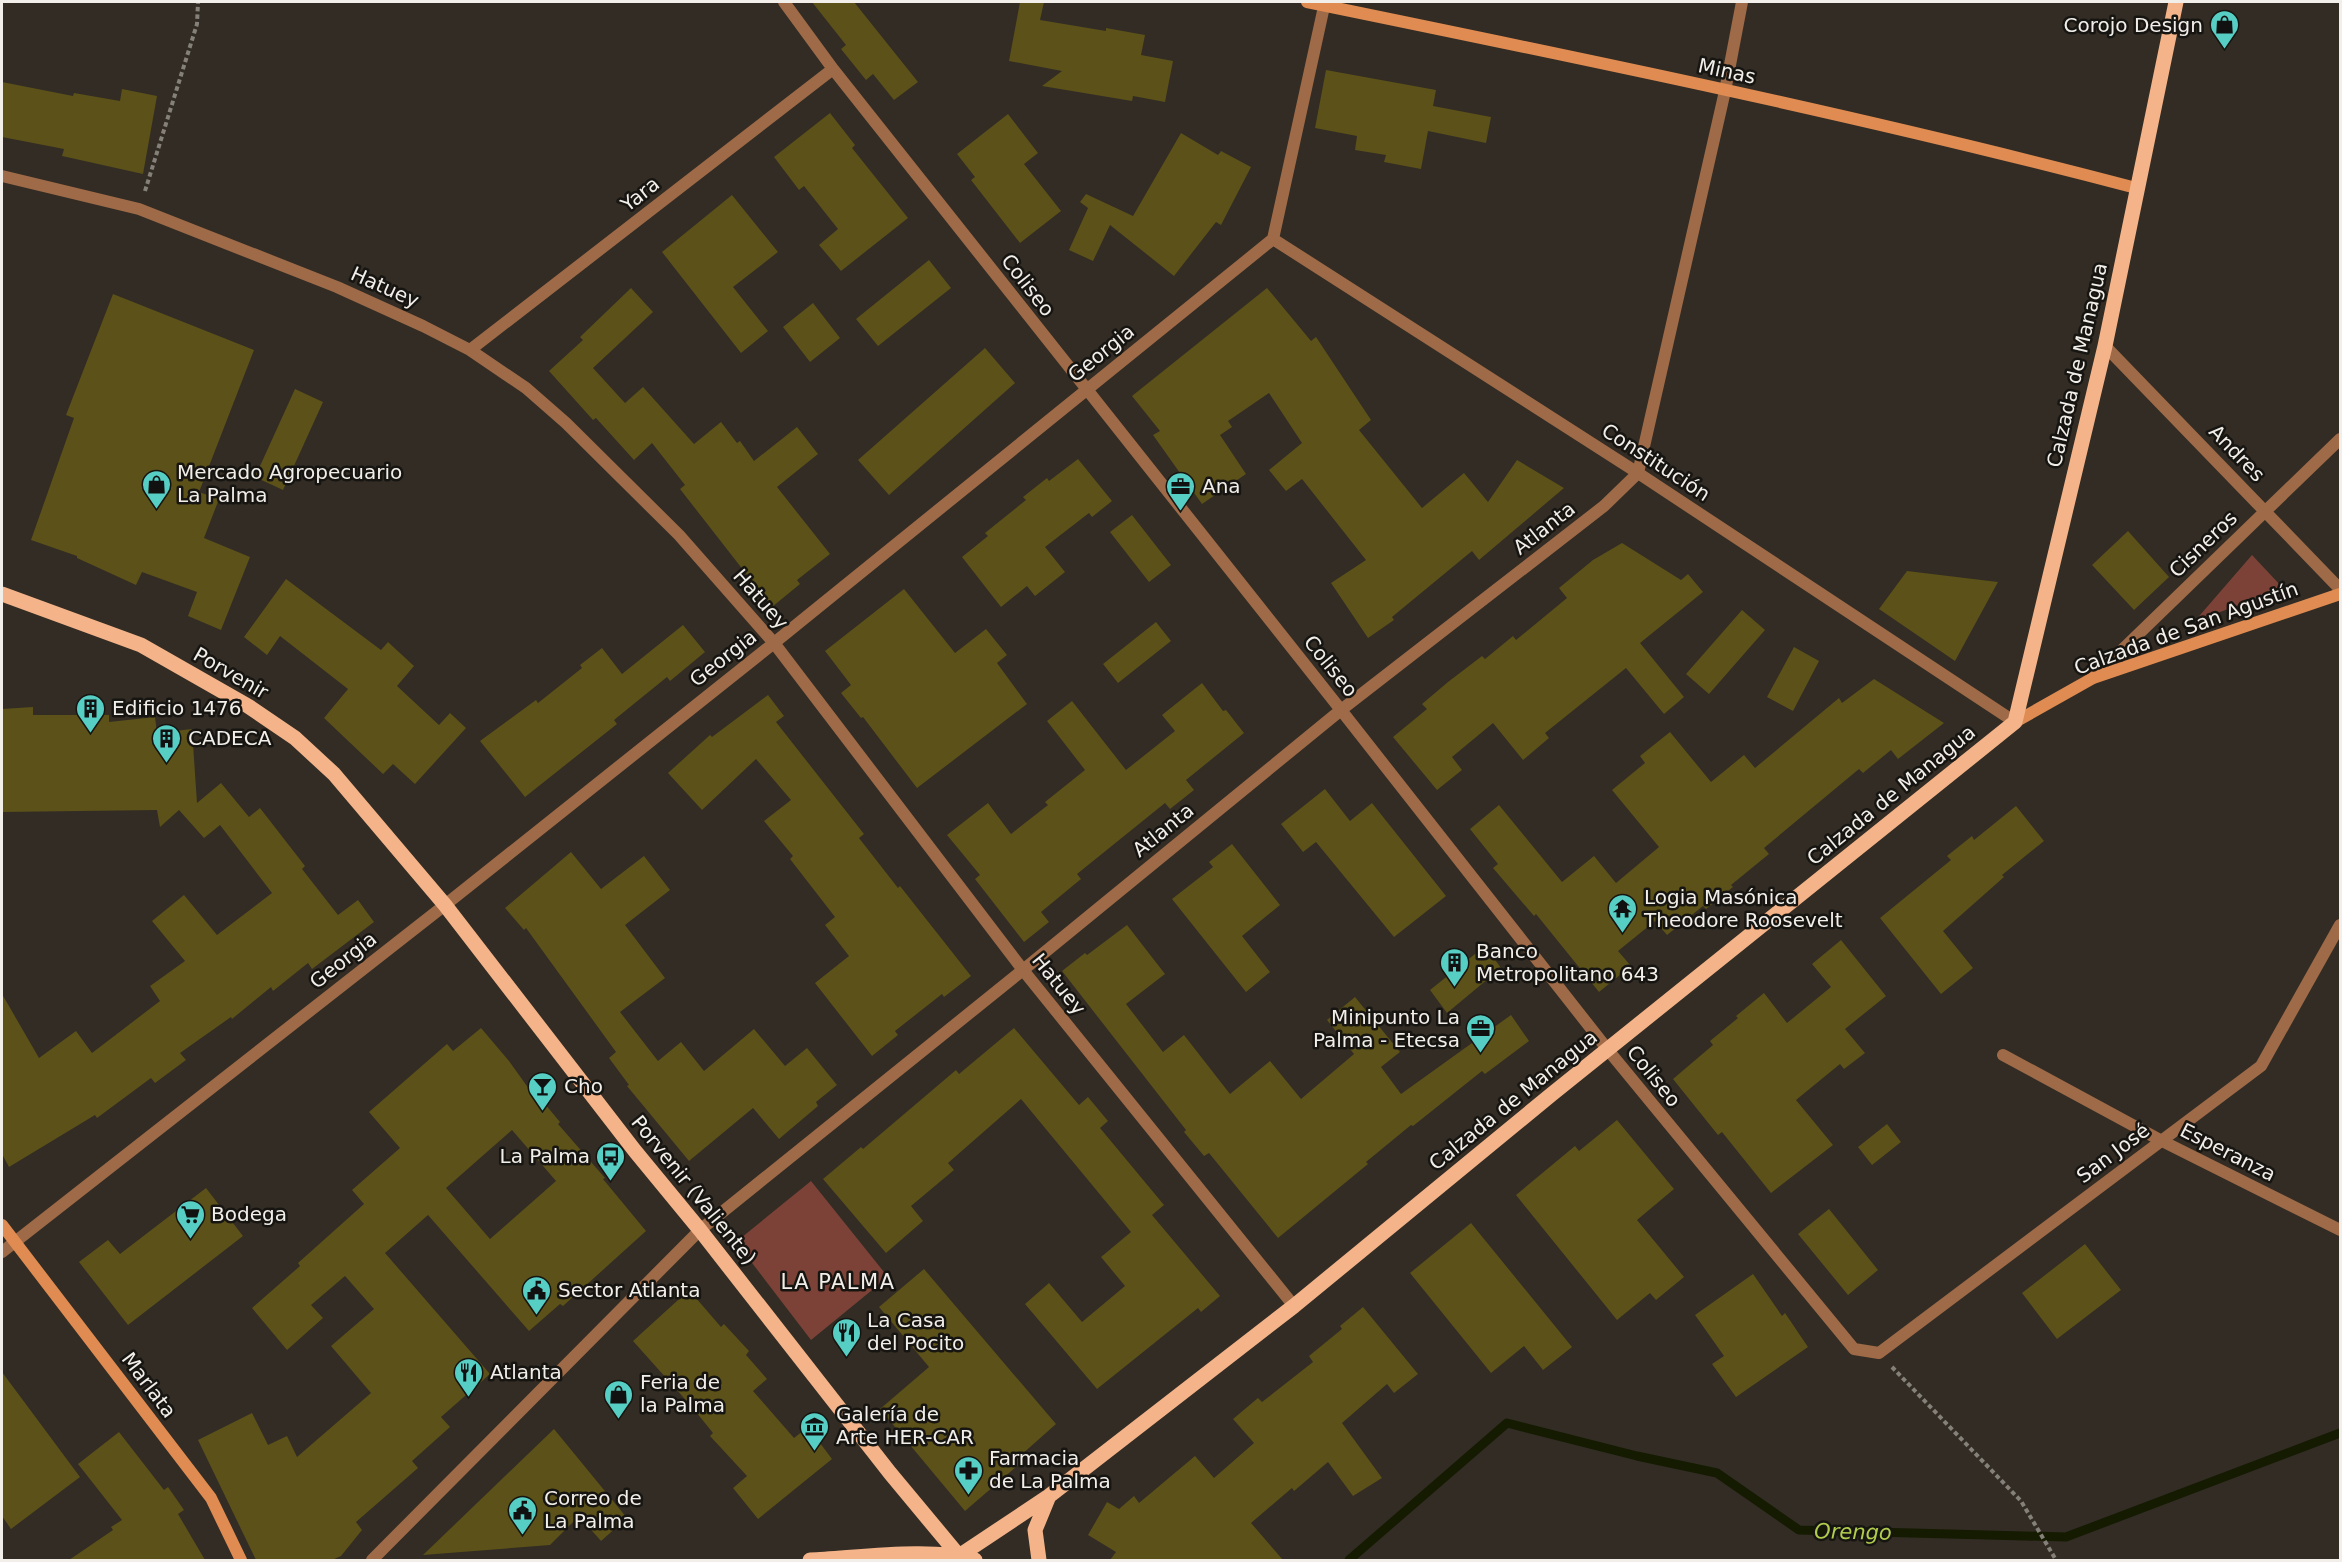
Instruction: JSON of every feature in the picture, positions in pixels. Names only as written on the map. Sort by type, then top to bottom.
[{"type":"main road","name":"Calzada de Managua","points":[[959,1556],[1049,1496],[1294,1306],[2015,722],[2105,346],[2176,2]]},
{"type":"main road","name":"Porvenir","points":[[2,594],[141,645],[248,706],[295,738],[334,774],[445,905]]},
{"type":"main road","name":"Porvenir (Valiente)","points":[[445,905],[635,1151],[700,1230],[890,1473],[959,1556]]},
{"type":"main road","points":[[1039,1560],[1036,1556],[1035,1530],[1049,1496]]},
{"type":"main road","points":[[810,1560],[896,1556],[959,1556],[975,1560]]},
{"type":"street","name":"Coliseo","points":[[784,2],[833,69],[1608,1050],[1854,1349],[1879,1353]]},
{"type":"street","name":"Minas","points":[[1307,2],[1325,3],[2008,154],[2136,188]]},
{"type":"street","points":[[1638,473],[1743,2]]},
{"type":"street","points":[[1273,239],[1325,3]]},
{"type":"street","name":"Yara","points":[[470,350],[833,69]]},
{"type":"street","name":"Hatuey","points":[[2,176],[139,209],[337,287],[470,350],[526,388],[566,423],[679,535],[774,643],[1023,970],[1294,1306]]},
{"type":"street","name":"Georgia","points":[[2,1252],[445,905],[774,643],[1273,239]]},
{"type":"street","name":"Constitución","points":[[1273,239],[1638,473],[2015,722]]},
{"type":"street","name":"Andres","points":[[2105,346],[2340,589]]},
{"type":"street","name":"Cisneros","points":[[2093,678],[2340,439]]},
{"type":"street","name":"Atlanta","points":[[372,1560],[700,1230],[1341,710],[1604,506],[1638,473]]},
{"type":"street","name":"Calzada de San Agustín","points":[[2015,722],[2093,678],[2340,594]]},
{"type":"street","name":"San José","points":[[1879,1353],[2261,1066],[2340,925]]},
{"type":"street","name":"Esperanza","points":[[2003,1055],[2163,1141],[2340,1230]]},
{"type":"street","name":"Marlata","points":[[2,1225],[211,1498],[241,1560]]},
{"type":"path","points":[[139,209],[197,24],[198,2]]},
{"type":"path","points":[[1879,1353],[2021,1501],[2056,1560]]},
{"type":"shaded area","points":[[2252,555],[2283,588],[2194,622]]},
{"type":"shaded area","points":[[811,1181],[888,1277],[811,1340],[736,1242]]},
{"type":"building","points":[[812,2],[854,2],[918,82],[894,100],[873,74],[866,80],[841,49],[846,45]]},
{"type":"building","points":[[1020,2],[1044,2],[1040,20],[1145,35],[1141,55],[1173,61],[1165,102],[1133,96],[1132,101],[1042,86],[1062,71],[1009,61]]},
{"type":"building","points":[[1326,70],[1436,90],[1433,106],[1491,117],[1486,143],[1428,131],[1421,169],[1384,162],[1386,155],[1355,150],[1357,136],[1315,128]]},
{"type":"building","points":[[2,82],[73,96],[74,93],[120,101],[122,89],[157,96],[143,174],[62,156],[64,149],[2,137]]},
{"type":"building","points":[[830,113],[855,145],[852,148],[908,218],[841,271],[819,245],[838,229],[804,186],[799,190],[774,157]]},
{"type":"building","points":[[1008,114],[1038,153],[1024,164],[1061,211],[1020,243],[971,180],[975,177],[957,154]]},
{"type":"building","points":[[1181,133],[1218,155],[1221,151],[1251,167],[1221,225],[1216,222],[1174,276],[1110,225],[1093,261],[1069,250],[1088,208],[1080,202],[1086,194],[1133,216]]},
{"type":"building","points":[[732,195],[778,252],[733,287],[768,331],[741,353],[662,252]]},
{"type":"building","points":[[929,260],[951,288],[878,346],[856,319]]},
{"type":"building","points":[[631,288],[653,312],[593,368],[625,403],[643,387],[694,444],[721,422],[737,443],[740,441],[754,461],[797,427],[818,454],[777,487],[830,554],[797,580],[800,584],[772,607],[680,489],[685,485],[652,443],[634,460],[596,418],[593,420],[549,371],[583,340],[580,337]]},
{"type":"building","points":[[1267,288],[1311,341],[1316,337],[1371,420],[1359,430],[1422,508],[1464,473],[1488,502],[1517,460],[1564,488],[1479,560],[1472,551],[1392,617],[1394,620],[1368,638],[1331,583],[1366,560],[1302,479],[1286,491],[1269,470],[1302,443],[1269,393],[1228,421],[1232,427],[1220,435],[1246,474],[1202,504],[1153,435],[1160,431],[1132,396]]},
{"type":"building","points":[[113,294],[254,350],[199,492],[219,499],[204,538],[250,557],[221,630],[188,616],[197,592],[142,572],[136,585],[77,556],[31,540],[74,418],[66,415]]},
{"type":"building","points":[[813,303],[840,338],[810,362],[783,327]]},
{"type":"building","points":[[985,348],[1015,383],[889,495],[858,460]]},
{"type":"building","points":[[295,389],[323,402],[283,490],[255,477]]},
{"type":"building","points":[[1078,459],[1112,501],[1092,517],[1089,513],[1045,547],[1065,572],[1035,596],[1027,586],[1001,607],[962,557],[988,536],[985,533],[1026,500],[1023,497],[1047,478],[1049,481]]},
{"type":"building","points":[[1132,515],[1171,565],[1149,582],[1110,532]]},
{"type":"building","points":[[2128,531],[2169,577],[2134,610],[2092,565]]},
{"type":"building","points":[[1622,543],[1681,580],[1688,574],[1703,592],[1640,643],[1684,697],[1664,714],[1626,668],[1545,733],[1549,738],[1523,760],[1493,723],[1452,757],[1462,770],[1437,790],[1393,737],[1427,709],[1422,704],[1482,656],[1485,659],[1513,636],[1516,640],[1567,598],[1559,588],[1593,560]]},
{"type":"building","points":[[1907,571],[1998,582],[1955,661],[1879,609]]},
{"type":"building","points":[[286,579],[381,650],[388,642],[414,666],[397,686],[439,725],[450,713],[466,728],[415,784],[393,764],[383,774],[324,718],[348,689],[280,636],[267,655],[244,637]]},
{"type":"building","points":[[904,589],[955,653],[986,629],[1007,655],[997,663],[1027,704],[917,788],[863,717],[861,718],[841,693],[851,685],[825,651]]},
{"type":"building","points":[[1742,610],[1765,630],[1709,694],[1686,674]]},
{"type":"building","points":[[1156,622],[1171,641],[1118,683],[1103,664]]},
{"type":"building","points":[[683,625],[705,652],[670,681],[667,677],[614,720],[617,724],[525,797],[480,741],[536,700],[538,703],[582,668],[580,665],[602,648],[622,674]]},
{"type":"building","points":[[1794,647],[1819,661],[1793,711],[1767,697]]},
{"type":"building","points":[[1874,679],[1944,723],[1898,759],[1891,750],[1863,773],[1859,769],[1764,848],[1769,854],[1706,909],[1703,906],[1667,935],[1655,921],[1618,951],[1631,966],[1599,992],[1536,914],[1534,916],[1493,868],[1498,864],[1470,829],[1499,805],[1562,882],[1594,856],[1616,883],[1659,847],[1612,790],[1645,763],[1640,756],[1670,732],[1711,782],[1744,755],[1755,768],[1839,698],[1842,703]]},
{"type":"building","points":[[1202,683],[1223,711],[1226,710],[1244,733],[1186,780],[1194,790],[1170,809],[1165,803],[1077,874],[1081,879],[1041,912],[1049,922],[1024,942],[975,879],[980,875],[947,835],[988,803],[1011,834],[1048,805],[1045,802],[1085,770],[1047,721],[1072,701],[1126,770],[1175,731],[1162,715]]},
{"type":"building","points":[[768,695],[784,716],[776,722],[864,834],[859,838],[971,976],[944,997],[942,994],[895,1031],[898,1035],[872,1056],[815,983],[849,956],[825,925],[835,917],[790,859],[793,856],[764,821],[791,800],[756,759],[702,810],[668,773],[710,735],[712,737]]},
{"type":"building","points":[[33,707],[33,715],[109,715],[109,722],[155,717],[157,733],[192,729],[197,803],[221,783],[249,817],[260,808],[305,866],[302,869],[338,915],[358,900],[374,922],[312,969],[308,963],[273,991],[271,987],[232,1019],[231,1017],[180,1053],[186,1060],[155,1083],[151,1078],[97,1118],[95,1115],[9,1167],[2,1154],[2,994],[39,1058],[76,1031],[92,1053],[160,1001],[150,986],[185,961],[152,921],[184,895],[217,935],[272,893],[220,825],[204,838],[179,810],[160,827],[157,810],[2,812],[2,709]]},
{"type":"building","points":[[1325,789],[1350,821],[1372,803],[1446,896],[1394,937],[1316,842],[1303,852],[1281,824]]},
{"type":"building","points":[[2016,806],[2044,841],[2002,875],[2004,877],[1943,931],[1973,968],[1941,994],[1880,918],[1951,860],[1947,856],[1972,836],[1974,840]]},
{"type":"building","points":[[1232,844],[1280,905],[1242,936],[1270,972],[1246,992],[1172,899],[1213,867],[1209,862]]},
{"type":"building","points":[[571,852],[601,889],[644,856],[670,890],[625,925],[665,978],[620,1012],[658,1061],[681,1042],[704,1071],[754,1029],[785,1066],[807,1048],[837,1085],[816,1102],[818,1106],[779,1139],[753,1108],[689,1161],[627,1086],[629,1085],[609,1058],[616,1052],[526,928],[524,930],[505,908]]},
{"type":"building","points":[[1127,925],[1165,974],[1126,1004],[1163,1052],[1184,1035],[1230,1094],[1270,1061],[1301,1099],[1354,1054],[1327,1020],[1355,997],[1400,1052],[1381,1067],[1401,1094],[1511,1015],[1529,1041],[1485,1074],[1482,1071],[1413,1126],[1411,1125],[1366,1162],[1368,1164],[1278,1238],[1209,1153],[1204,1156],[1184,1132],[1186,1130],[1062,971]]},
{"type":"building","points":[[1841,940],[1886,996],[1845,1029],[1865,1053],[1844,1069],[1840,1064],[1796,1100],[1833,1145],[1771,1193],[1722,1132],[1718,1135],[1673,1079],[1713,1045],[1710,1041],[1764,993],[1787,1023],[1831,987],[1812,964]]},
{"type":"building","points":[[1485,946],[1501,968],[1447,1013],[1430,990]]},
{"type":"building","points":[[481,1028],[509,1061],[542,1107],[545,1104],[560,1122],[558,1124],[605,1178],[603,1179],[646,1231],[563,1306],[560,1304],[529,1331],[428,1215],[385,1253],[490,1374],[441,1417],[450,1427],[412,1461],[418,1468],[356,1522],[362,1530],[341,1556],[332,1560],[256,1560],[198,1440],[252,1413],[268,1445],[287,1436],[297,1457],[371,1393],[331,1346],[374,1309],[345,1276],[311,1305],[323,1318],[287,1350],[252,1308],[300,1266],[298,1263],[364,1204],[352,1190],[400,1148],[369,1112],[447,1044],[453,1051]],"holes":[[[512,1130],[556,1181],[490,1239],[446,1188]]]},
{"type":"building","points":[[1014,1028],[1079,1105],[1088,1097],[1108,1121],[1100,1128],[1164,1205],[1152,1215],[1220,1296],[1201,1312],[1198,1308],[1097,1389],[1025,1304],[1049,1283],[1082,1322],[1125,1286],[1101,1257],[1131,1232],[1021,1099],[948,1163],[954,1170],[911,1206],[923,1221],[886,1253],[823,1179],[861,1147],[863,1149],[956,1070],[959,1074]]},
{"type":"building","points":[[1617,1120],[1674,1189],[1637,1220],[1684,1277],[1656,1300],[1650,1293],[1617,1320],[1516,1195],[1575,1146],[1579,1151]]},
{"type":"building","points":[[1887,1124],[1901,1142],[1872,1165],[1858,1147]]},
{"type":"building","points":[[206,1188],[243,1236],[128,1325],[79,1262],[108,1240],[120,1254]]},
{"type":"building","points":[[1829,1209],[1878,1270],[1848,1295],[1798,1234]]},
{"type":"building","points":[[1471,1223],[1572,1347],[1543,1370],[1524,1346],[1491,1373],[1410,1273]]},
{"type":"building","points":[[2085,1244],[2121,1290],[2057,1339],[2022,1293]]},
{"type":"building","points":[[924,1269],[1056,1424],[1020,1456],[1024,1460],[965,1511],[880,1409],[929,1367],[879,1307]]},
{"type":"building","points":[[1753,1274],[1782,1316],[1785,1313],[1808,1347],[1736,1397],[1712,1364],[1724,1356],[1695,1315]]},
{"type":"building","points":[[689,1290],[721,1327],[724,1324],[749,1351],[746,1355],[767,1379],[753,1391],[794,1438],[808,1427],[832,1459],[758,1519],[733,1488],[747,1476],[710,1436],[713,1433],[692,1407],[633,1341]]},
{"type":"building","points":[[1363,1307],[1418,1374],[1394,1393],[1387,1384],[1342,1423],[1382,1478],[1353,1496],[1328,1462],[1294,1491],[1292,1488],[1251,1523],[1283,1560],[1110,1560],[1116,1552],[1088,1535],[1107,1502],[1119,1509],[1134,1496],[1139,1503],[1195,1456],[1214,1478],[1254,1443],[1233,1419],[1258,1398],[1262,1402],[1313,1362],[1309,1356],[1342,1329],[1340,1326]]},
{"type":"building","points":[[2,1372],[80,1477],[11,1529],[2,1516]]},
{"type":"building","points":[[554,1429],[627,1518],[601,1541],[579,1516],[550,1545],[423,1555]]},
{"type":"building","points":[[119,1432],[164,1490],[168,1487],[184,1510],[178,1514],[205,1560],[69,1560],[113,1530],[111,1527],[122,1520],[78,1464]]},
{"type":"waterway","name":"Orengo","points":[[1349,1560],[1507,1423],[1637,1456],[1717,1473],[1799,1530],[2066,1537],[2340,1433]]},
{"type":"place","name":"Corojo Design","points":[[2224,50]]},
{"type":"place","name":"Mercado Agropecuario La Palma","points":[[156,510]]},
{"type":"place","name":"Ana","points":[[1181,512]]},
{"type":"place","name":"Edificio 1476","points":[[91,734]]},
{"type":"place","name":"CADECA","points":[[167,764]]},
{"type":"place","name":"Logia Masónica Theodore Roosevelt","points":[[1623,934]]},
{"type":"place","name":"Banco Metropolitano 643","points":[[1455,988]]},
{"type":"place","name":"Minipunto La Palma - Etecsa","points":[[1481,1054]]},
{"type":"place","name":"Cho","points":[[543,1112]]},
{"type":"place","name":"La Palma","points":[[611,1182]]},
{"type":"place","name":"Bodega","points":[[190,1240]]},
{"type":"place","name":"Sector Atlanta","points":[[537,1316]]},
{"type":"place","name":"La Casa del Pocito","points":[[846,1358]]},
{"type":"place","name":"Atlanta","points":[[469,1398]]},
{"type":"place","name":"Feria de la Palma","points":[[619,1420]]},
{"type":"place","name":"Galería de Arte HER-CAR","points":[[815,1452]]},
{"type":"place","name":"Farmacia de La Palma","points":[[968,1496]]},
{"type":"place","name":"Correo de La Palma","points":[[523,1536]]},
{"type":"district","name":"LA PALMA","points":[[838,1282]]}]
